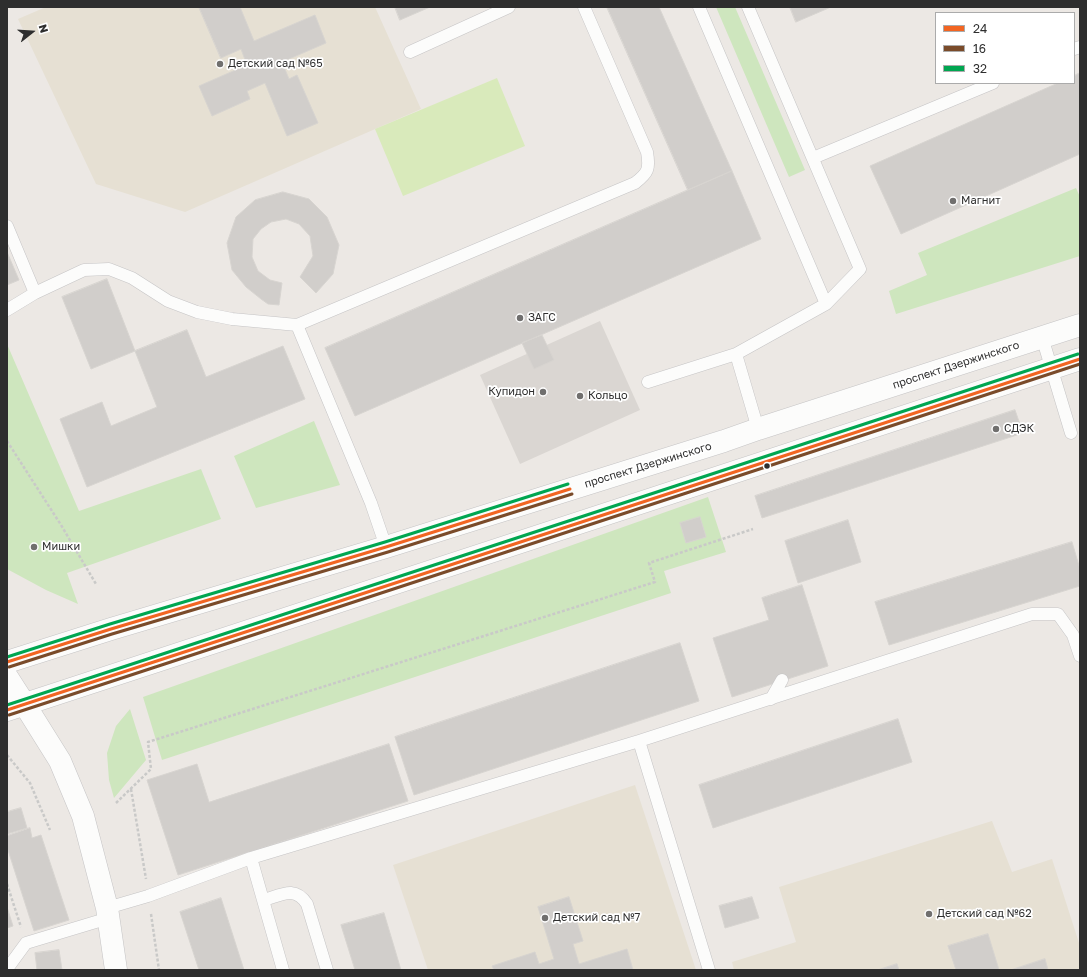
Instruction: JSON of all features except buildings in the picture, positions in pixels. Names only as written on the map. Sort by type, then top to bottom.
[{"type":"street","name":"проспект Дзержинского","points":[[7,662],[111,629],[386,547],[717,444],[758,429],[1080,325]]},
{"type":"street","points":[[16,707],[1080,359]]},
{"type":"street","points":[[7,677],[16,707],[60,761],[84,816],[108,913],[116,970]]},
{"type":"lane","points":[[410,52],[509,7]]},
{"type":"lane","points":[[7,310],[35,293],[84,270],[109,269],[132,278],[168,301],[197,312],[232,319],[297,324],[635,183],[645,176],[649,165],[647,152],[584,7]]},
{"type":"lane","points":[[699,7],[826,304]]},
{"type":"lane","points":[[648,382],[736,354],[826,304],[860,269],[748,7]]},
{"type":"lane","points":[[813,158],[991,84]]},
{"type":"lane","points":[[7,226],[35,293]]},
{"type":"lane","points":[[297,324],[371,503],[386,547]]},
{"type":"lane","points":[[1042,337],[1071,433]]},
{"type":"lane","points":[[736,354],[758,429]]},
{"type":"lane","points":[[7,969],[26,943],[251,858],[639,741],[1032,614],[1058,614],[1073,635],[1080,656]]},
{"type":"lane","points":[[771,699],[782,680]]},
{"type":"lane","points":[[639,741],[709,970]]},
{"type":"lane","points":[[251,858],[283,970]]},
{"type":"lane","points":[[264,900],[286,893],[294,893],[302,897],[307,904],[328,970]]},
{"type":"path","points":[[7,441],[61,525],[96,584]]},
{"type":"path","points":[[116,803],[151,769],[148,742],[655,582],[649,563],[753,529]]},
{"type":"path","points":[[7,755],[30,783],[50,830]]},
{"type":"path","points":[[7,884],[26,943]]},
{"type":"shaded area","name":"Детский сад №65","points":[[46,7],[375,7],[421,109],[185,212],[96,184],[18,19]]},
{"type":"shaded area","points":[[600,321],[640,410],[520,464],[480,375]]},
{"type":"shaded area","name":"Детский сад №7","points":[[635,785],[696,970],[428,970],[393,865]]},
{"type":"shaded area","name":"Детский сад №62","points":[[992,821],[1012,872],[1052,859],[1080,946],[1080,970],[734,970],[732,962],[796,942],[779,887]]},
{"type":"green space","points":[[716,7],[735,7],[805,170],[789,177]]},
{"type":"green space","points":[[497,78],[525,146],[403,196],[375,129]]},
{"type":"green space","points":[[1076,188],[1080,197],[1080,256],[896,314],[889,291],[927,275],[918,253]]},
{"type":"green space","points":[[7,344],[79,511],[201,469],[221,519],[67,573],[78,604],[46,590],[7,569]]},
{"type":"green space","points":[[314,421],[340,485],[256,508],[234,456]]},
{"type":"green space","points":[[708,497],[726,552],[664,571],[671,593],[162,760],[143,697]]},
{"type":"green space","points":[[130,709],[146,760],[114,798],[109,780],[107,753],[116,726]]},
{"type":"transit line","name":"32","points":[[7,705],[1078,354]]},
{"type":"transit line","name":"24","points":[[7,710],[1080,359]]},
{"type":"transit line","name":"16","points":[[9,715],[1080,364]]},
{"type":"transit line","name":"32","points":[[7,657],[110,624],[385,542],[568,484]]},
{"type":"transit line","name":"24","points":[[7,662],[111,629],[386,547],[570,489]]},
{"type":"transit line","name":"16","points":[[9,667],[112,634],[388,552],[572,494]]},
{"type":"place","name":"Детский сад №65","points":[[220,64]]},
{"type":"place","name":"Магнит","points":[[953,201]]},
{"type":"place","name":"ЗАГС","points":[[520,318]]},
{"type":"place","name":"Купидон","points":[[543,392]]},
{"type":"place","name":"Кольцо","points":[[580,396]]},
{"type":"place","name":"СДЭК","points":[[996,429]]},
{"type":"place","name":"Мишки","points":[[34,547]]},
{"type":"place","name":"Детский сад №62","points":[[929,914]]},
{"type":"place","name":"Детский сад №7","points":[[545,918]]}]
